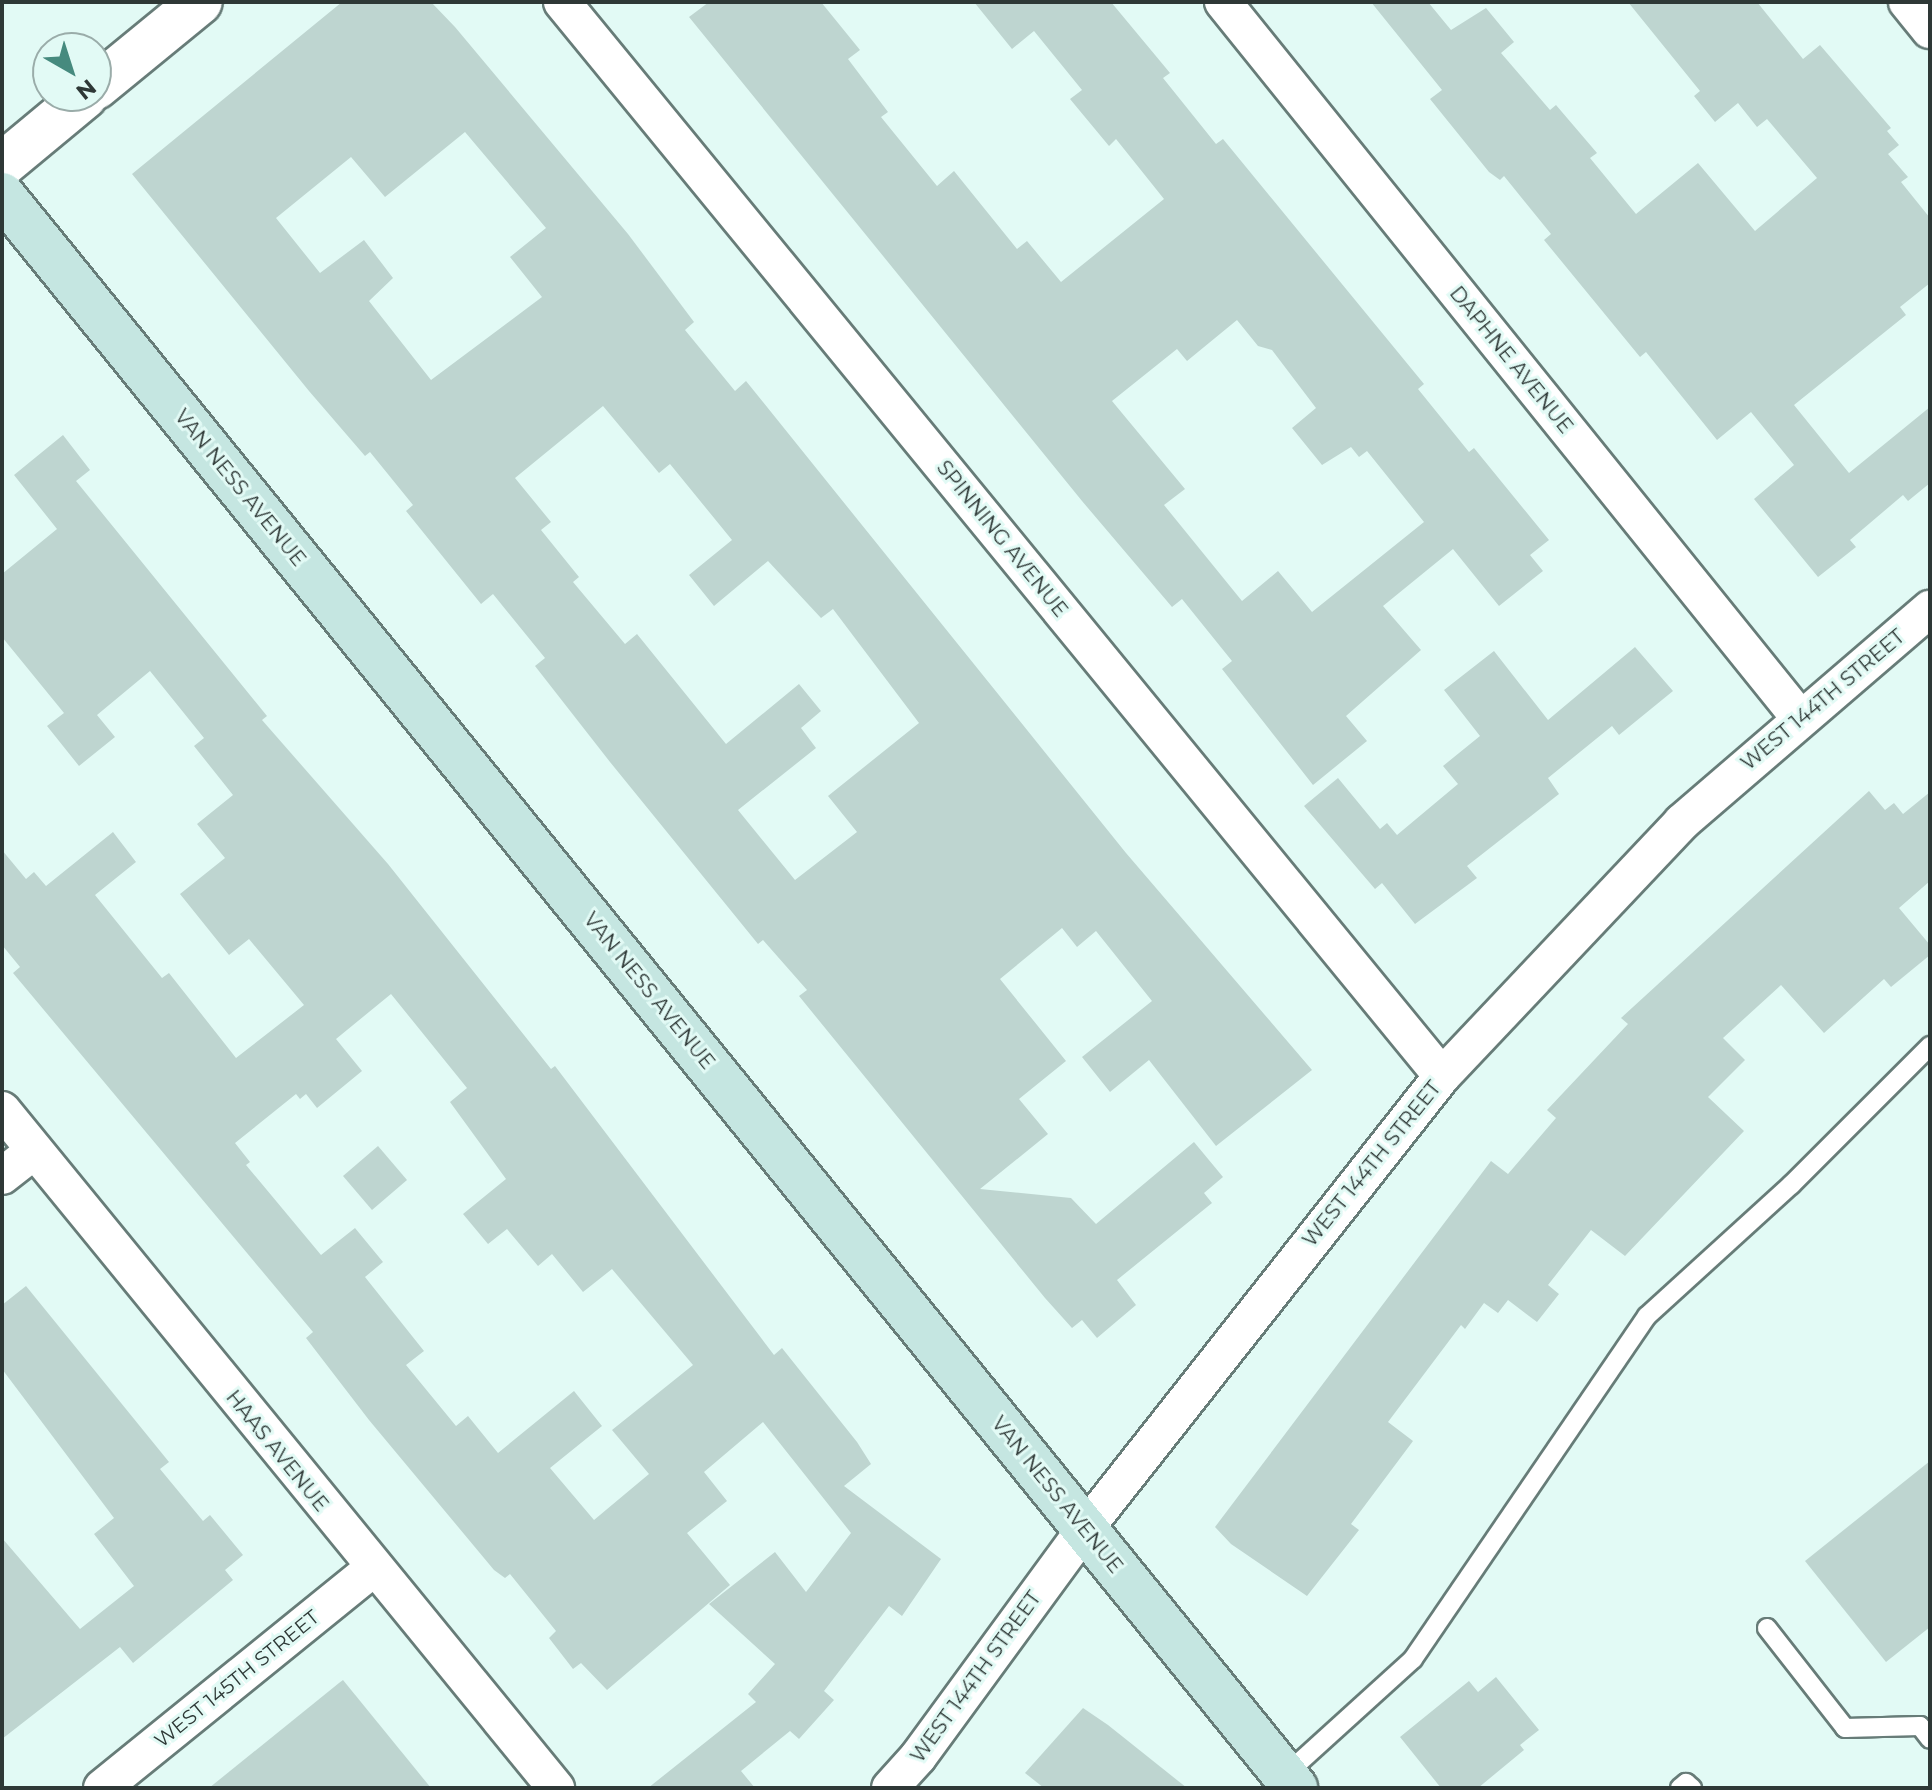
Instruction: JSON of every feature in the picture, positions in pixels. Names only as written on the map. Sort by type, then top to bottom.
[{"type":"main road","name":"VAN NESS AVENUE","points":[[2,195],[1085,1529],[1283,1784]]},
{"type":"street","points":[[112,74],[200,2]]},
{"type":"street","name":"SPINNING AVENUE","points":[[562,2],[1442,1076]]},
{"type":"street","name":"DAPHNE AVENUE","points":[[1223,2],[1799,717]]},
{"type":"street","points":[[1907,2],[1930,30]]},
{"type":"street","points":[[2,165],[66,112]]},
{"type":"street","name":"WEST 144TH STREET","points":[[890,1788],[1085,1529],[1442,1076],[1682,822],[1799,717],[1930,609]]},
{"type":"street","name":"HAAS AVENUE","points":[[2,1110],[372,1569],[556,1788]]},
{"type":"street","points":[[2,1176],[34,1151]]},
{"type":"street","name":"WEST 145TH STREET","points":[[102,1788],[372,1569]]},
{"type":"lane","points":[[1283,1784],[1413,1659],[1647,1316],[1791,1185],[1930,1046]]},
{"type":"lane","points":[[1767,1628],[1845,1728],[1927,1728]]},
{"type":"building","points":[[342,2],[431,2],[455,27],[628,234],[694,322],[685,330],[735,391],[746,381],[1126,853],[1312,1070],[1216,1146],[1149,1060],[1110,1092],[1082,1057],[1152,1001],[1096,931],[1077,947],[1062,928],[1000,979],[1066,1061],[1019,1099],[1048,1134],[980,1189],[1071,1198],[1096,1224],[1194,1142],[1223,1177],[1204,1193],[1212,1203],[1117,1280],[1136,1305],[1097,1338],[1082,1320],[1072,1328],[1045,1298],[799,996],[807,990],[763,940],[758,944],[535,666],[545,658],[493,594],[481,604],[406,511],[413,505],[370,452],[365,456],[309,391],[132,174]],"holes":[[[465,132],[546,228],[510,257],[542,297],[431,380],[369,301],[393,278],[364,240],[320,273],[276,218],[351,157],[385,197]],[[603,406],[659,473],[670,464],[732,540],[689,575],[714,606],[768,561],[821,618],[833,609],[919,723],[828,796],[857,832],[795,880],[738,810],[816,748],[801,728],[821,711],[799,684],[726,744],[637,634],[625,644],[573,582],[579,577],[541,530],[551,522],[515,478]]]},
{"type":"building","points":[[709,2],[821,2],[860,50],[848,59],[888,112],[881,117],[937,186],[954,171],[1017,249],[1027,241],[1061,282],[1164,199],[1116,139],[1109,146],[1070,99],[1082,90],[1034,31],[1012,49],[974,2],[1111,2],[1170,73],[1163,78],[1216,144],[1223,139],[1424,384],[1418,389],[1469,452],[1474,448],[1549,540],[1530,555],[1543,571],[1499,606],[1453,549],[1383,606],[1421,650],[1346,716],[1367,741],[1313,785],[1222,669],[1232,661],[1182,599],[1172,607],[1082,501],[689,17]],"holes":[[[1237,320],[1258,346],[1272,350],[1316,408],[1292,428],[1322,465],[1351,447],[1359,457],[1367,451],[1424,522],[1312,612],[1278,571],[1242,601],[1164,505],[1185,489],[1112,401],[1177,349],[1187,361]]]},
{"type":"building","points":[[1371,2],[1428,2],[1451,30],[1486,8],[1514,42],[1501,53],[1550,110],[1556,105],[1597,153],[1590,158],[1636,214],[1698,163],[1755,231],[1817,178],[1767,119],[1757,127],[1738,103],[1715,122],[1694,96],[1700,91],[1628,2],[1757,2],[1803,59],[1820,45],[1891,128],[1887,131],[1899,145],[1888,154],[1908,177],[1901,182],[1930,218],[1930,283],[1900,307],[1906,315],[1794,405],[1849,473],[1930,407],[1930,483],[1908,501],[1903,495],[1850,540],[1856,547],[1818,577],[1754,499],[1794,465],[1751,412],[1717,440],[1646,352],[1640,357],[1544,240],[1551,234],[1504,176],[1500,180],[1489,172],[1430,99],[1442,90]]},
{"type":"building","points":[[63,435],[90,470],[76,481],[267,716],[262,720],[388,864],[551,1069],[555,1066],[774,1355],[782,1348],[857,1442],[871,1464],[844,1486],[941,1559],[902,1616],[889,1606],[824,1691],[834,1700],[799,1739],[790,1731],[741,1771],[755,1788],[648,1788],[756,1702],[748,1694],[775,1664],[709,1604],[775,1552],[806,1592],[851,1533],[763,1422],[704,1472],[727,1501],[687,1533],[730,1585],[607,1690],[581,1663],[573,1669],[549,1638],[556,1631],[510,1574],[505,1578],[494,1570],[369,1420],[306,1338],[313,1332],[13,973],[20,967],[2,945],[2,850],[26,879],[34,872],[46,886],[113,832],[136,862],[95,895],[162,978],[169,973],[236,1058],[304,1005],[249,939],[229,955],[180,894],[225,858],[197,824],[233,795],[194,746],[204,738],[150,671],[97,715],[115,737],[79,766],[47,726],[64,713],[2,637],[2,574],[57,529],[14,475]],"holes":[[[391,994],[467,1088],[450,1102],[506,1179],[463,1214],[488,1244],[507,1229],[538,1266],[552,1254],[583,1292],[612,1269],[693,1365],[612,1430],[649,1474],[594,1520],[550,1468],[602,1426],[574,1391],[498,1453],[468,1416],[456,1426],[406,1365],[424,1351],[365,1277],[383,1262],[355,1228],[321,1255],[246,1165],[250,1162],[235,1143],[296,1094],[300,1099],[306,1094],[317,1108],[362,1071],[336,1039]]]},
{"type":"building","points":[[1635,647],[1673,691],[1619,735],[1612,726],[1548,778],[1559,794],[1467,866],[1477,878],[1415,924],[1382,883],[1375,889],[1304,806],[1338,778],[1380,829],[1387,823],[1397,835],[1458,784],[1443,766],[1480,736],[1444,690],[1494,651],[1548,720]]},
{"type":"building","points":[[1869,791],[1885,810],[1894,803],[1903,814],[1930,792],[1930,881],[1899,908],[1930,945],[1930,955],[1891,987],[1884,979],[1824,1033],[1781,985],[1723,1038],[1745,1060],[1708,1097],[1744,1131],[1625,1256],[1591,1230],[1548,1285],[1559,1294],[1537,1322],[1508,1300],[1498,1313],[1484,1303],[1465,1329],[1461,1325],[1388,1422],[1413,1441],[1351,1524],[1359,1530],[1307,1596],[1231,1544],[1215,1527],[1491,1161],[1508,1174],[1556,1118],[1547,1110],[1628,1024],[1621,1018]]},
{"type":"building","points":[[378,1146],[407,1180],[372,1210],[343,1176]]},
{"type":"building","points":[[26,1286],[169,1462],[160,1469],[203,1521],[210,1515],[243,1555],[225,1570],[233,1580],[133,1663],[120,1647],[2,1739],[2,1538],[80,1629],[134,1586],[94,1534],[114,1518],[2,1369],[2,1305]]},
{"type":"building","points":[[1930,1461],[1930,1627],[1886,1662],[1805,1561]]},
{"type":"building","points":[[1496,1677],[1539,1730],[1520,1745],[1524,1750],[1478,1788],[1441,1788],[1400,1737],[1469,1681],[1478,1692]]},
{"type":"building","points":[[343,1680],[431,1788],[209,1788],[339,1683]]},
{"type":"building","points":[[1083,1708],[1187,1788],[1044,1788],[1025,1773]]}]
